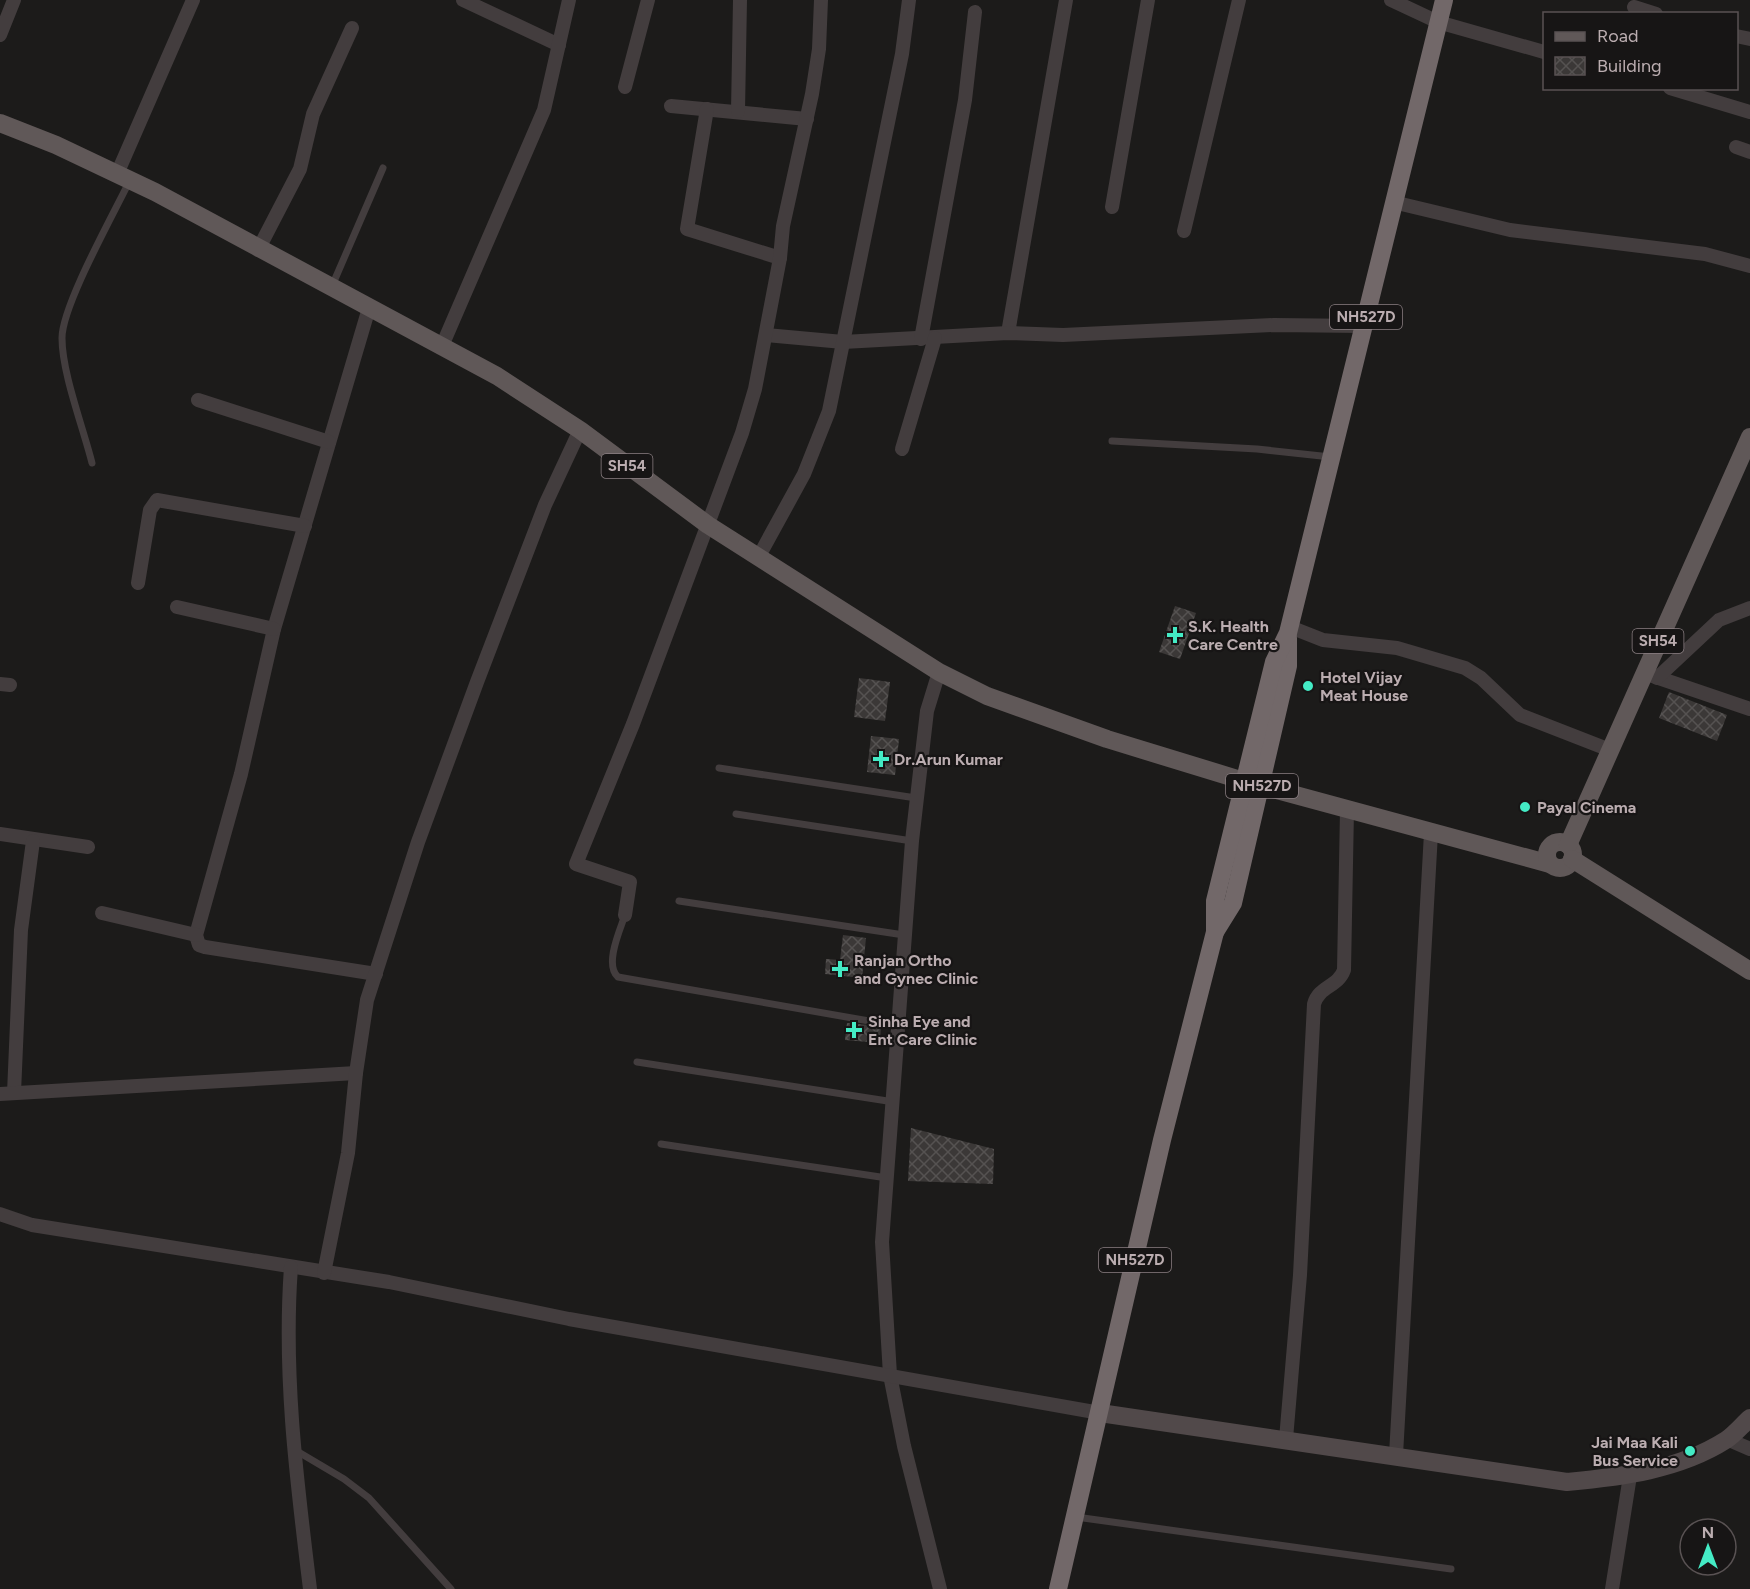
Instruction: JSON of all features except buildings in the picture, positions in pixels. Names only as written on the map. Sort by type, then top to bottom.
[{"type":"highway","name":"NH527D","points":[[1058,1589],[1162,1140],[1215,932],[1215,901],[1253,783],[1274,662],[1289,630],[1444,0]]},
{"type":"main road","name":"SH54","points":[[0,123],[123,177],[442,346],[545,405],[708,525],[939,672],[1027,712],[1253,783],[1562,868],[1610,750],[1650,675],[1750,437]]},
{"type":"main road","points":[[1570,852],[1750,971]]},
{"type":"street","points":[[0,35],[14,0]]},
{"type":"street","points":[[123,177],[194,0]]},
{"type":"street","points":[[463,0],[560,45]]},
{"type":"street","points":[[442,346],[544,110],[569,0]]},
{"type":"street","points":[[625,87],[648,0]]},
{"type":"street","points":[[738,111],[740,0]]},
{"type":"street","points":[[625,915],[630,882],[576,864],[708,525],[756,389],[780,258],[783,226],[807,119],[819,49],[821,0]]},
{"type":"street","points":[[758,558],[818,446],[832,400],[902,54],[909,0]]},
{"type":"street","points":[[1008,333],[1066,0]]},
{"type":"street","points":[[1112,207],[1148,0]]},
{"type":"street","points":[[1184,231],[1239,0]]},
{"type":"street","points":[[1391,0],[1438,22],[1543,51]]},
{"type":"street","points":[[1634,7],[1650,12]]},
{"type":"street","points":[[902,449],[928,338],[965,100],[975,12]]},
{"type":"street","points":[[258,250],[300,169],[313,114],[352,28]]},
{"type":"street","points":[[1677,90],[1750,112]]},
{"type":"street","points":[[671,106],[807,119]]},
{"type":"street","points":[[707,109],[687,229],[780,258]]},
{"type":"street","points":[[1736,147],[1750,152]]},
{"type":"street","points":[[1393,202],[1510,230],[1705,254],[1750,266]]},
{"type":"street","points":[[369,308],[274,629],[241,774],[196,935],[200,945],[205,947],[376,974]]},
{"type":"street","points":[[766,335],[843,342],[1008,333],[1063,335],[1274,325],[1363,326]]},
{"type":"street","points":[[198,400],[329,442]]},
{"type":"street","points":[[324,1273],[348,1153],[356,1073],[367,1000],[418,842],[477,682],[545,505],[580,430]]},
{"type":"street","points":[[138,582],[150,510],[157,500],[305,526]]},
{"type":"street","points":[[177,607],[274,629]]},
{"type":"street","points":[[1650,675],[1719,620],[1750,608]]},
{"type":"street","points":[[1289,630],[1323,640],[1397,648],[1466,668],[1481,678],[1520,715],[1610,750]]},
{"type":"street","points":[[939,672],[927,711],[916,798],[882,1242],[890,1375],[904,1446],[940,1589]]},
{"type":"street","points":[[1650,675],[1750,709]]},
{"type":"street","points":[[1286,1439],[1300,1275],[1314,1004],[1318,994],[1340,980],[1344,970],[1347,810]]},
{"type":"street","points":[[1396,1455],[1431,833]]},
{"type":"street","points":[[0,834],[88,848]]},
{"type":"street","points":[[14,1093],[15,1014],[21,930],[33,841]]},
{"type":"street","points":[[102,913],[196,935]]},
{"type":"street","points":[[0,1094],[356,1073]]},
{"type":"street","points":[[0,1214],[32,1225],[389,1282],[569,1319],[1100,1413],[1567,1482],[1630,1476],[1692,1456],[1727,1439],[1750,1418]]},
{"type":"street","points":[[291,1267],[287,1320],[293,1449],[310,1589]]},
{"type":"street","points":[[1727,1439],[1750,1449]]},
{"type":"street","points":[[1612,1589],[1630,1476]]},
{"type":"lane","points":[[331,288],[383,168]]},
{"type":"lane","points":[[92,463],[63,356],[62,336],[73,299],[123,177]]},
{"type":"lane","points":[[1112,441],[1257,449],[1331,457]]},
{"type":"lane","points":[[720,768],[916,798]]},
{"type":"lane","points":[[736,814],[912,841]]},
{"type":"lane","points":[[679,901],[904,935]]},
{"type":"lane","points":[[625,915],[612,963],[614,974],[618,977],[900,1026]]},
{"type":"lane","points":[[637,1062],[894,1102]]},
{"type":"lane","points":[[661,1144],[888,1178]]},
{"type":"lane","points":[[293,1449],[344,1479],[369,1498],[451,1589]]},
{"type":"lane","points":[[1076,1517],[1451,1569]]},
{"type":"place","name":"S.K. Health Care Centre","points":[[1175,635]]},
{"type":"place","name":"Hotel Vijay Meat House","points":[[1308,686]]},
{"type":"place","name":"Dr.Arun Kumar","points":[[881,759]]},
{"type":"place","name":"Payal Cinema","points":[[1525,807]]},
{"type":"place","name":"Ranjan Ortho and Gynec Clinic","points":[[840,969]]},
{"type":"place","name":"Sinha Eye and Ent Care Clinic","points":[[854,1030]]},
{"type":"place","name":"Jai Maa Kali Bus Service","points":[[1690,1451]]}]
